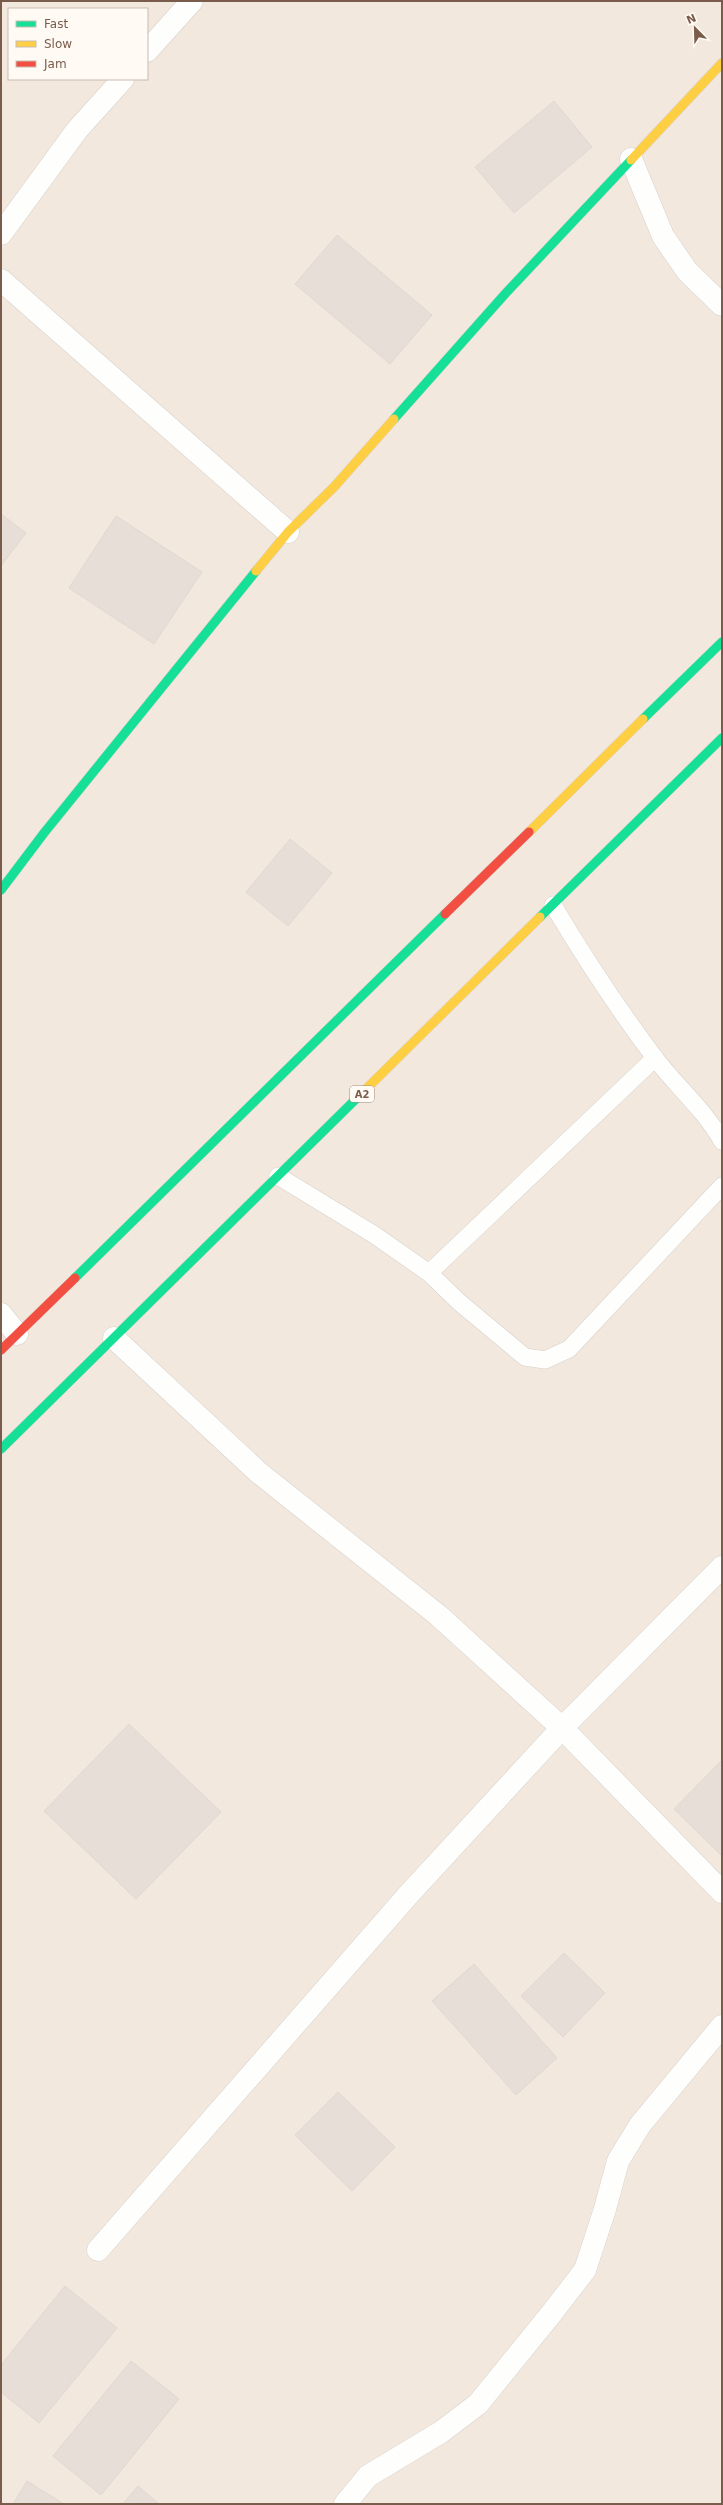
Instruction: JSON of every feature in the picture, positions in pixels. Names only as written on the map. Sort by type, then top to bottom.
[{"type":"main road","points":[[1,890],[44,833],[288,532],[334,487],[504,294],[722,63]]},
{"type":"main road","points":[[1,1350],[722,642]]},
{"type":"main road","name":"A2","points":[[1,1449],[722,738]]},
{"type":"street","points":[[148,50],[192,1]]},
{"type":"street","points":[[1,234],[77,130],[121,80]]},
{"type":"street","points":[[631,159],[663,236],[687,271],[722,305]]},
{"type":"street","points":[[1,280],[288,532]]},
{"type":"street","points":[[1,1314],[17,1334]]},
{"type":"street","points":[[114,1338],[258,1472],[439,1616],[562,1728],[722,1892]]},
{"type":"street","points":[[98,2250],[409,1894],[562,1728],[722,1567]]},
{"type":"street","points":[[345,2504],[368,2476],[441,2432],[478,2404],[551,2314],[585,2270],[606,2209],[618,2161],[640,2125],[722,2026]]},
{"type":"lane","points":[[553,905],[576,944],[655,1058],[713,1126],[722,1141]]},
{"type":"lane","points":[[429,1273],[655,1058]]},
{"type":"lane","points":[[278,1176],[373,1234],[429,1273],[459,1302],[525,1357],[545,1360],[569,1349],[722,1186]]},
{"type":"shaded area","points":[[1,1],[722,1],[722,2504],[1,2504]]},
{"type":"building","points":[[554,101],[592,147],[514,213],[475,167]]},
{"type":"building","points":[[337,235],[432,315],[390,364],[295,284]]},
{"type":"building","points":[[1,514],[26,533],[1,566]]},
{"type":"building","points":[[116,516],[202,572],[154,644],[69,588]]},
{"type":"building","points":[[290,839],[332,873],[288,926],[246,892]]},
{"type":"building","points":[[129,1724],[221,1812],[136,1899],[44,1811]]},
{"type":"building","points":[[722,1760],[722,1856],[674,1809]]},
{"type":"building","points":[[564,1953],[605,1993],[563,2037],[521,1996]]},
{"type":"building","points":[[474,1964],[557,2058],[516,2095],[432,2001]]},
{"type":"building","points":[[338,2092],[395,2147],[352,2191],[295,2135]]},
{"type":"building","points":[[65,2286],[117,2328],[39,2423],[1,2392],[1,2365]]},
{"type":"building","points":[[131,2361],[179,2399],[101,2495],[53,2456]]},
{"type":"building","points":[[27,2481],[64,2504],[13,2504]]},
{"type":"building","points":[[138,2486],[159,2504],[123,2504]]},
{"type":"traffic: fast","points":[[394,419],[505,294],[631,160]]},
{"type":"traffic: fast","points":[[1,890],[44,833],[256,571]]},
{"type":"traffic: fast","points":[[643,719],[722,642]]},
{"type":"traffic: fast","points":[[540,917],[722,738]]},
{"type":"traffic: fast","points":[[75,1278],[445,914]]},
{"type":"traffic: fast","points":[[1,1449],[360,1095]]},
{"type":"traffic: slow","points":[[631,160],[722,63]]},
{"type":"traffic: slow","points":[[256,571],[288,532],[334,487],[394,419]]},
{"type":"traffic: slow","points":[[529,832],[643,719]]},
{"type":"traffic: slow","points":[[360,1095],[540,917]]},
{"type":"traffic: jam","points":[[445,914],[529,832]]},
{"type":"traffic: jam","points":[[1,1350],[75,1278]]}]
